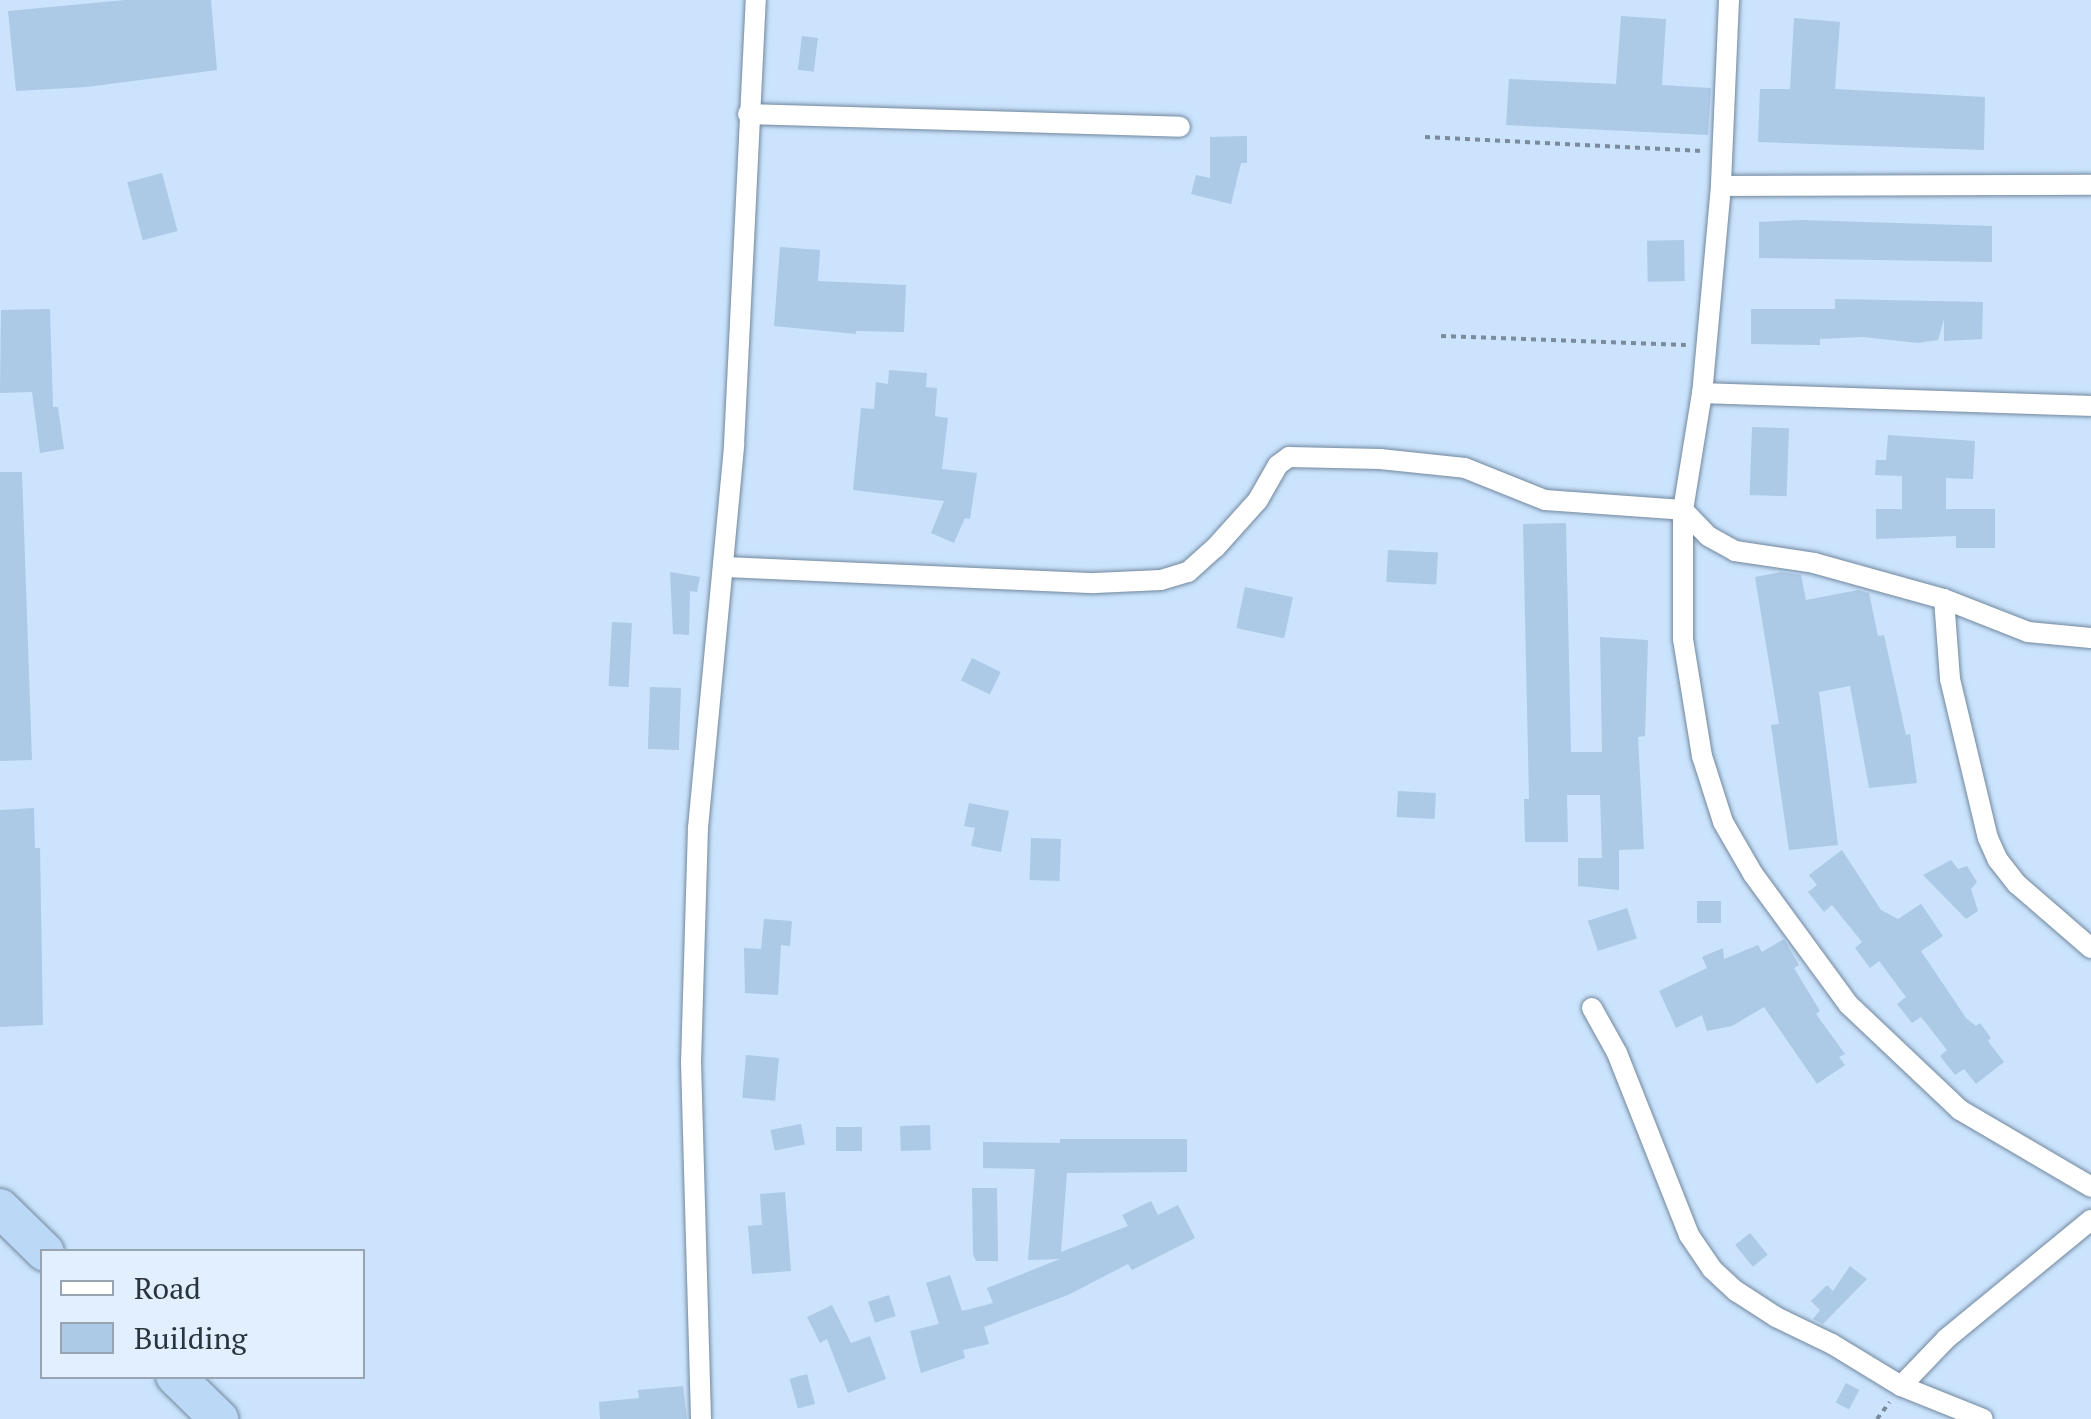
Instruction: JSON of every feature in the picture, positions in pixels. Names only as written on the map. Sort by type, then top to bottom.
[{"type":"highway","points":[[0,1208],[42,1249]]},
{"type":"highway","points":[[177,1379],[219,1419]]},
{"type":"street","points":[[701,1419],[692,1024],[698,828],[725,567],[756,0]]},
{"type":"street","points":[[1729,0],[1721,186],[1702,393],[1684,510],[1683,639],[1702,756],[1723,822],[1753,874],[1849,1004],[1960,1110],[2091,1187]]},
{"type":"street","points":[[748,114],[1180,127]]},
{"type":"street","points":[[1721,186],[2091,184]]},
{"type":"street","points":[[1702,393],[2091,406]]},
{"type":"street","points":[[725,567],[1095,583],[1161,580],[1188,572],[1258,500],[1278,464],[1289,457],[1303,456],[1465,468],[1545,500],[1684,510],[1708,536],[1735,551],[1814,563],[1944,598],[2028,632],[2091,638]]},
{"type":"street","points":[[1944,598],[1950,679],[1988,838],[1998,860],[2017,884],[2091,948]]},
{"type":"street","points":[[1592,1008],[1616,1053],[1689,1235],[1712,1269],[1762,1308],[1902,1386],[1983,1419]]},
{"type":"street","points":[[1902,1386],[1946,1339],[2091,1220]]},
{"type":"path","points":[[1426,137],[1722,152]]},
{"type":"path","points":[[1441,336],[1706,346]]},
{"type":"building","points":[[125,0],[211,0],[217,70],[87,87],[16,91],[8,11]]},
{"type":"building","points":[[1621,16],[1666,19],[1662,85],[1711,88],[1708,135],[1506,125],[1509,79],[1616,84]]},
{"type":"building","points":[[1794,18],[1840,22],[1835,89],[1985,97],[1984,150],[1758,142],[1760,89],[1790,89]]},
{"type":"building","points":[[802,36],[818,38],[814,72],[798,70]]},
{"type":"building","points":[[1247,136],[1247,163],[1241,163],[1231,204],[1191,194],[1196,175],[1210,178],[1210,137]]},
{"type":"building","points":[[162,173],[178,231],[143,240],[127,182]]},
{"type":"building","points":[[1759,222],[1992,226],[1992,262],[1759,258]]},
{"type":"building","points":[[1684,240],[1685,281],[1648,282],[1647,241]]},
{"type":"building","points":[[780,247],[820,250],[818,281],[906,285],[904,332],[856,334],[774,326]]},
{"type":"building","points":[[1835,299],[1983,302],[1982,339],[1944,341],[1944,319],[1938,340],[1918,343],[1863,337],[1820,339],[1820,345],[1751,344],[1751,309],[1835,309]]},
{"type":"building","points":[[50,309],[53,407],[58,407],[64,449],[40,453],[32,392],[0,393],[1,310]]},
{"type":"building","points":[[889,370],[927,373],[926,387],[937,388],[935,416],[948,418],[942,469],[977,473],[970,519],[965,518],[954,543],[931,533],[944,501],[853,490],[861,408],[874,409],[876,382],[888,384]]},
{"type":"building","points":[[1752,427],[1789,428],[1787,496],[1750,495]]},
{"type":"building","points":[[1888,435],[1975,441],[1973,479],[1946,478],[1946,509],[1995,509],[1995,548],[1956,548],[1956,536],[1876,539],[1876,509],[1902,509],[1902,476],[1875,475],[1876,460],[1886,460]]},
{"type":"building","points":[[0,472],[22,472],[32,760],[0,761]]},
{"type":"building","points":[[1566,523],[1571,752],[1602,752],[1600,637],[1648,640],[1645,736],[1638,737],[1644,849],[1619,850],[1619,890],[1578,886],[1578,858],[1602,858],[1600,795],[1567,795],[1568,842],[1525,842],[1524,799],[1529,799],[1523,524]]},
{"type":"building","points":[[1388,550],[1438,553],[1436,585],[1386,582]]},
{"type":"building","points":[[670,572],[700,577],[697,592],[690,591],[689,635],[673,634]]},
{"type":"building","points":[[1781,572],[1801,575],[1806,600],[1858,590],[1869,593],[1878,636],[1884,635],[1906,735],[1910,734],[1917,783],[1869,788],[1850,686],[1819,692],[1838,845],[1789,850],[1771,725],[1779,724],[1755,577]]},
{"type":"building","points":[[1245,587],[1293,597],[1284,638],[1236,628]]},
{"type":"building","points":[[612,622],[632,623],[629,687],[609,686]]},
{"type":"building","points":[[972,658],[1001,672],[990,694],[961,680]]},
{"type":"building","points":[[650,687],[681,688],[679,750],[648,749]]},
{"type":"building","points":[[1398,791],[1436,793],[1435,819],[1397,817]]},
{"type":"building","points":[[969,803],[1009,811],[1001,852],[971,846],[975,828],[964,826]]},
{"type":"building","points":[[34,808],[35,848],[40,848],[43,1025],[0,1027],[0,810]]},
{"type":"building","points":[[1031,838],[1061,839],[1060,881],[1030,880]]},
{"type":"building","points":[[1842,850],[1881,910],[1898,919],[1921,904],[1943,936],[1921,951],[1966,1018],[1976,1026],[1980,1023],[2004,1062],[1976,1084],[1964,1069],[1955,1075],[1940,1056],[1947,1050],[1921,1017],[1912,1023],[1897,1004],[1906,997],[1879,961],[1870,968],[1855,948],[1862,942],[1832,905],[1824,912],[1808,892],[1817,885],[1809,875]]},
{"type":"building","points":[[1951,860],[1958,869],[1967,866],[1977,882],[1971,889],[1978,911],[1966,919],[1923,875]]},
{"type":"building","points":[[1697,901],[1721,901],[1721,923],[1697,923]]},
{"type":"building","points":[[1627,908],[1637,938],[1598,951],[1588,921]]},
{"type":"building","points":[[764,919],[792,921],[790,946],[781,945],[778,995],[745,993],[744,948],[761,949]]},
{"type":"building","points":[[1784,939],[1799,965],[1794,968],[1820,1011],[1816,1014],[1845,1054],[1839,1057],[1845,1065],[1817,1084],[1764,1007],[1732,1026],[1707,1031],[1702,1015],[1676,1028],[1659,991],[1707,968],[1702,957],[1723,948],[1724,959],[1758,945],[1762,952]]},
{"type":"building","points":[[746,1055],[779,1058],[775,1101],[742,1098]]},
{"type":"building","points":[[801,1124],[805,1145],[775,1151],[771,1130]]},
{"type":"building","points":[[930,1125],[931,1150],[901,1151],[900,1126]]},
{"type":"building","points":[[836,1127],[862,1127],[862,1151],[836,1151]]},
{"type":"building","points":[[1060,1139],[1187,1139],[1187,1172],[1067,1173],[1061,1252],[1128,1226],[1122,1215],[1151,1201],[1158,1215],[1178,1205],[1195,1238],[1132,1270],[1128,1264],[1068,1295],[984,1327],[989,1344],[963,1350],[965,1358],[921,1373],[910,1331],[939,1324],[926,1283],[950,1275],[962,1311],[993,1303],[987,1288],[1060,1259],[1028,1260],[1035,1169],[983,1168],[983,1142],[1060,1143]]},
{"type":"building","points":[[972,1188],[997,1188],[998,1261],[976,1261],[973,1254]]},
{"type":"building","points":[[785,1192],[791,1271],[752,1274],[748,1226],[762,1225],[760,1194]]},
{"type":"building","points":[[1750,1233],[1768,1255],[1753,1267],[1735,1245]]},
{"type":"building","points":[[1850,1266],[1867,1279],[1823,1324],[1813,1319],[1820,1310],[1811,1301],[1827,1285],[1833,1291]]},
{"type":"building","points":[[889,1295],[896,1316],[875,1323],[868,1302]]},
{"type":"building","points":[[832,1305],[851,1343],[870,1336],[886,1379],[848,1393],[827,1339],[820,1343],[807,1317]]},
{"type":"building","points":[[807,1374],[815,1404],[798,1409],[790,1379]]},
{"type":"building","points":[[1846,1383],[1859,1390],[1849,1409],[1836,1402]]},
{"type":"building","points":[[683,1386],[687,1419],[600,1419],[599,1402],[639,1398],[638,1390]]}]
